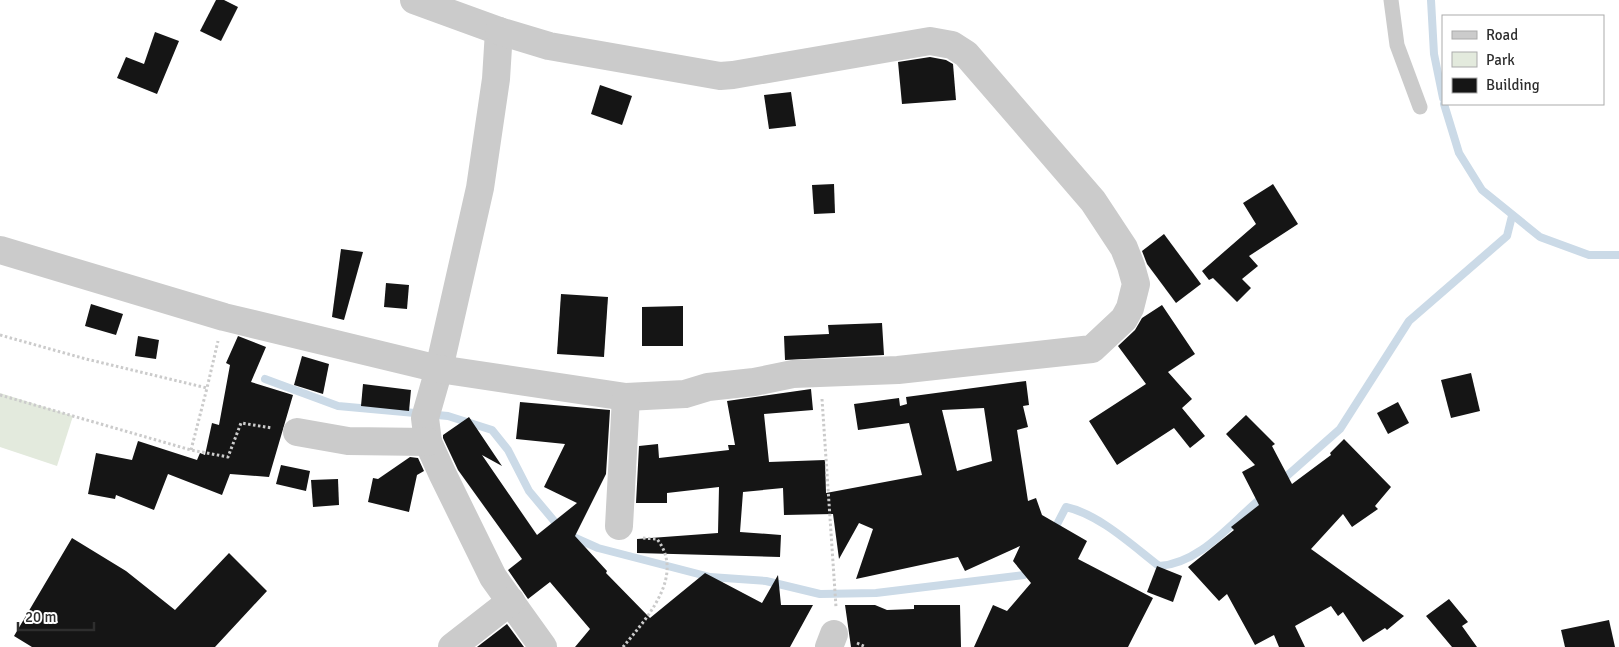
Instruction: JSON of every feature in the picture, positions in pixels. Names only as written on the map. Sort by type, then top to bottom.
[{"type":"street","points":[[0,250],[224,317],[439,369],[626,397],[685,394],[708,387],[820,372],[898,370],[1092,349],[1124,319],[1130,308],[1136,284],[1131,266],[1124,248],[1093,202],[966,54],[952,45],[930,41],[720,76],[549,46],[498,32],[414,0]]},
{"type":"street","points":[[498,32],[496,79],[480,188],[427,422],[493,577],[543,647]]},
{"type":"street","points":[[619,526],[626,397]]},
{"type":"street","points":[[297,432],[348,441],[427,422]]},
{"type":"street","points":[[452,647],[511,601]]},
{"type":"lane","points":[[1391,0],[1397,45],[1420,107]]},
{"type":"path","points":[[190,450],[224,317]]},
{"type":"path","points":[[0,335],[86,359],[207,388]]},
{"type":"path","points":[[820,372],[836,594],[832,641]]},
{"type":"path","points":[[0,395],[190,450],[228,457],[241,423],[297,432]]},
{"type":"path","points":[[619,526],[628,537],[657,539],[664,548],[668,578],[652,610],[623,647]]},
{"type":"green space","points":[[0,393],[73,416],[57,466],[0,447]]},
{"type":"building","points":[[216,0],[224,0],[238,7],[221,41],[200,31]]},
{"type":"building","points":[[155,32],[179,41],[157,94],[117,78],[126,57],[144,64]]},
{"type":"building","points":[[930,57],[946,60],[953,64],[956,100],[902,104],[898,62]]},
{"type":"building","points":[[600,85],[632,96],[622,125],[591,114]]},
{"type":"building","points":[[791,92],[796,126],[769,129],[764,95]]},
{"type":"building","points":[[834,184],[835,213],[814,214],[812,185]]},
{"type":"building","points":[[1273,184],[1298,224],[1249,256],[1258,266],[1242,279],[1251,288],[1237,302],[1213,278],[1209,280],[1202,271],[1256,224],[1243,203]]},
{"type":"building","points":[[1164,234],[1201,284],[1176,303],[1147,264],[1142,251]]},
{"type":"building","points":[[341,249],[363,252],[344,320],[332,317]]},
{"type":"building","points":[[386,283],[409,285],[407,309],[384,307]]},
{"type":"building","points":[[561,294],[608,297],[604,357],[557,354]]},
{"type":"building","points":[[91,304],[123,314],[116,335],[85,326]]},
{"type":"building","points":[[1162,305],[1195,354],[1168,372],[1192,399],[1182,408],[1205,436],[1190,448],[1174,428],[1117,465],[1089,421],[1146,384],[1118,346],[1135,330],[1142,318]]},
{"type":"building","points":[[683,306],[683,346],[642,346],[642,307]]},
{"type":"building","points":[[882,323],[884,355],[785,360],[784,336],[829,334],[828,325]]},
{"type":"building","points":[[138,336],[159,340],[156,359],[135,356]]},
{"type":"building","points":[[238,336],[266,347],[251,382],[293,395],[269,477],[230,474],[222,495],[168,474],[154,510],[116,495],[115,499],[88,494],[96,453],[132,460],[138,441],[197,460],[200,453],[205,455],[212,423],[219,425],[230,365],[226,363]]},
{"type":"building","points":[[302,356],[329,364],[323,394],[294,385]]},
{"type":"building","points":[[1471,373],[1480,411],[1451,418],[1441,380]]},
{"type":"building","points":[[1026,381],[1029,405],[1023,406],[1028,427],[1017,430],[1028,501],[1036,498],[1042,515],[1087,541],[1078,559],[1153,598],[1128,647],[974,647],[993,605],[1007,611],[1031,583],[1013,561],[1020,546],[965,571],[958,557],[856,579],[873,529],[859,523],[839,559],[833,514],[784,515],[783,488],[743,492],[740,532],[781,535],[780,557],[637,553],[637,539],[718,533],[719,487],[667,493],[667,503],[636,503],[639,446],[658,444],[659,458],[729,450],[728,445],[735,445],[727,401],[811,389],[813,410],[764,414],[769,462],[825,460],[826,493],[922,475],[909,423],[858,430],[854,404],[899,398],[900,406],[907,404],[906,397]],"holes":[[[984,408],[992,461],[957,471],[942,410]]]},
{"type":"building","points":[[363,384],[411,390],[409,411],[361,406]]},
{"type":"building","points":[[520,402],[610,410],[606,474],[575,536],[607,571],[606,573],[650,618],[705,573],[762,603],[778,575],[781,605],[813,605],[790,647],[575,647],[590,629],[550,582],[528,599],[508,570],[522,559],[458,470],[443,438],[443,435],[469,417],[502,466],[482,455],[537,535],[577,503],[544,487],[565,444],[516,439]]},
{"type":"building","points":[[1398,402],[1409,423],[1388,434],[1377,413]]},
{"type":"building","points":[[1246,415],[1275,444],[1272,446],[1292,484],[1331,455],[1330,453],[1344,439],[1391,487],[1375,506],[1378,509],[1352,527],[1343,514],[1311,549],[1404,616],[1387,630],[1385,628],[1363,642],[1343,612],[1338,616],[1331,606],[1295,626],[1305,647],[1279,647],[1274,635],[1255,645],[1227,594],[1219,601],[1188,567],[1234,530],[1231,527],[1259,505],[1242,472],[1255,465],[1226,434]]},
{"type":"building","points":[[410,457],[418,458],[424,471],[417,475],[409,512],[368,502],[373,478],[378,479]]},
{"type":"building","points":[[281,465],[310,471],[306,491],[276,484]]},
{"type":"building","points":[[338,479],[339,505],[313,507],[311,480]]},
{"type":"building","points":[[72,538],[126,571],[175,610],[229,553],[267,591],[215,647],[32,647],[14,636]]},
{"type":"building","points":[[1157,566],[1182,576],[1173,602],[1147,592]]},
{"type":"building","points":[[1449,599],[1468,622],[1462,626],[1477,647],[1452,647],[1426,616]]},
{"type":"building","points":[[845,605],[875,605],[887,610],[914,609],[914,605],[960,605],[961,647],[851,647]]},
{"type":"building","points":[[1609,620],[1615,647],[1565,647],[1561,630]]},
{"type":"building","points":[[507,624],[524,647],[477,647]]},
{"type":"waterway","points":[[1431,0],[1434,54],[1442,93]]},
{"type":"waterway","points":[[1444,105],[1459,153],[1482,190],[1540,237],[1589,255],[1619,255]]},
{"type":"waterway","points":[[1280,482],[1340,429],[1409,321],[1507,236],[1512,216]]},
{"type":"waterway","points":[[265,379],[338,406],[448,416],[492,430],[508,450],[529,491],[560,528]]},
{"type":"waterway","points":[[1053,532],[1066,507],[1091,516],[1103,523],[1159,566],[1175,563],[1203,549],[1264,496]]},
{"type":"waterway","points":[[571,536],[598,548],[710,577],[766,581],[820,594],[876,593],[1024,575],[1030,566]]}]
